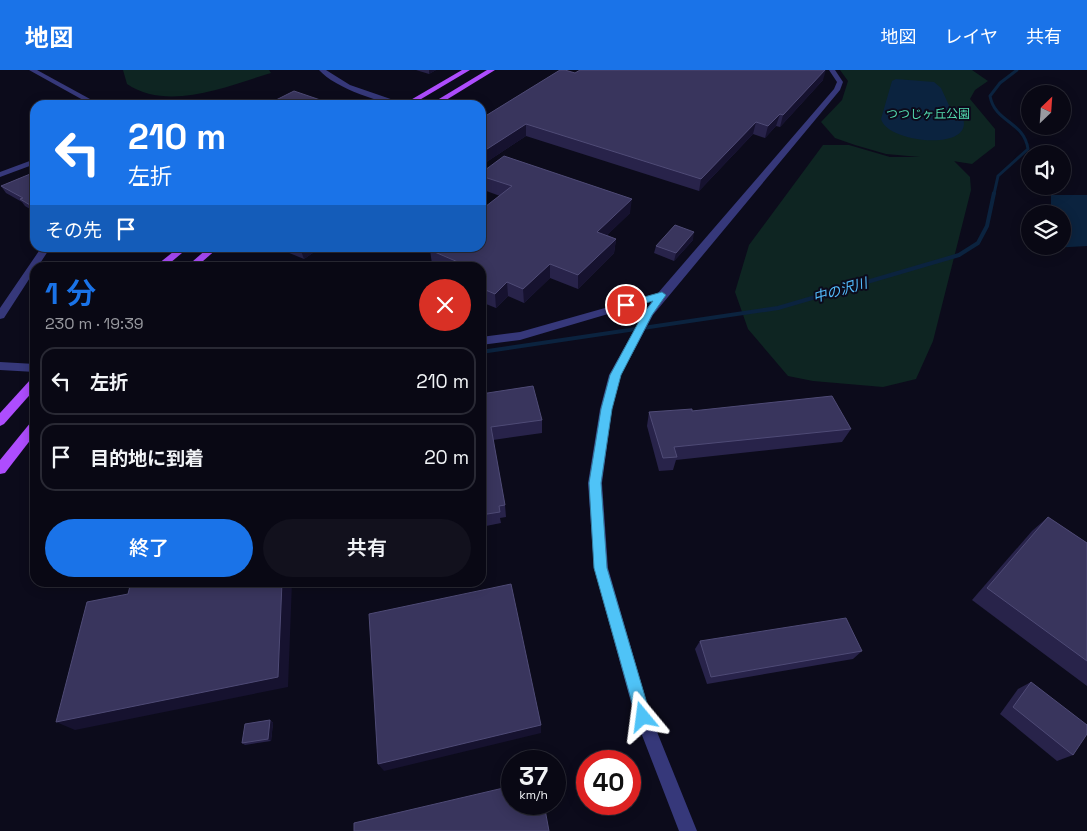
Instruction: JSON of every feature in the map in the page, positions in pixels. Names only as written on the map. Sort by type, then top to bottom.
[{"type":"main road","points":[[414,100],[468,70]]},
{"type":"main road","points":[[441,100],[492,70]]},
{"type":"main road","points":[[165,262],[178,252]]},
{"type":"main road","points":[[196,262],[208,252]]},
{"type":"main road","points":[[0,421],[30,388]]},
{"type":"main road","points":[[0,469],[30,431]]},
{"type":"street","points":[[32,70],[88,100]]},
{"type":"street","points":[[322,70],[326,76],[390,100]]},
{"type":"street","points":[[688,831],[643,717],[601,568],[595,483],[606,409],[615,375],[648,314],[662,295],[837,90],[840,82],[832,70]]},
{"type":"street","points":[[0,175],[30,163]]},
{"type":"street","points":[[0,316],[30,271]]},
{"type":"street","points":[[486,340],[520,336],[662,295]]},
{"type":"street","points":[[0,366],[30,368]]},
{"type":"green space","points":[[123,70],[269,70],[271,73],[198,94],[161,96],[143,92],[127,84]]},
{"type":"green space","name":"つつじヶ丘公園","points":[[840,70],[972,70],[988,81],[975,90],[970,99],[995,129],[995,146],[972,164],[954,161],[970,177],[971,190],[933,341],[916,379],[883,387],[813,381],[788,376],[748,329],[735,292],[749,245],[823,145],[849,145],[890,157],[920,157],[886,154],[835,138],[821,122],[842,100],[848,81]]},
{"type":"water","points":[[896,79],[934,82],[941,88],[952,112],[963,118],[963,129],[956,136],[943,140],[928,140],[898,134],[887,127],[881,119],[892,81]]},
{"type":"water","points":[[1051,195],[1087,195],[1087,246],[1071,247],[1071,205],[1051,205]]},
{"type":"building","points":[[560,70],[575,73],[580,70],[825,70],[783,115],[780,114],[768,126],[756,122],[701,179],[526,124],[486,150],[487,115]]},
{"type":"building","points":[[294,91],[320,100],[276,100]]},
{"type":"building","points":[[504,156],[632,199],[597,232],[616,239],[578,275],[550,264],[523,289],[507,282],[495,294],[486,290],[486,262],[458,262],[435,252],[486,252],[486,206],[512,186],[486,178],[486,169]]},
{"type":"building","points":[[30,174],[30,205],[20,199],[23,198],[1,186]]},
{"type":"building","points":[[675,225],[694,232],[676,253],[656,246]]},
{"type":"building","points":[[533,386],[542,420],[491,427],[505,505],[499,506],[500,512],[486,514],[486,393]]},
{"type":"building","points":[[832,396],[851,429],[674,447],[677,457],[663,458],[649,412],[692,409],[692,411]]},
{"type":"building","points":[[1048,517],[1087,543],[1087,661],[987,588]]},
{"type":"building","points":[[511,584],[541,725],[378,764],[369,614]]},
{"type":"building","points":[[130,587],[282,587],[278,677],[56,722],[87,602],[128,594]]},
{"type":"building","points":[[846,618],[862,651],[711,677],[700,641]]},
{"type":"building","points":[[1031,682],[1087,725],[1087,734],[1073,755],[1013,707]]},
{"type":"building","points":[[270,720],[268,739],[242,743],[245,724]]},
{"type":"building","points":[[501,789],[501,815],[546,815],[549,831],[354,831],[354,823]]},
{"type":"waterway","name":"中の沢川","points":[[994,194],[998,176],[1028,149],[1021,133],[997,112],[990,96],[1000,83],[1017,70]]},
{"type":"waterway","name":"中の沢川","points":[[486,351],[778,308],[959,255],[978,243],[987,226],[994,193]]},
{"type":"route","points":[[626,305],[662,295],[648,314],[615,375],[606,409],[595,483],[601,568],[643,717]]}]
